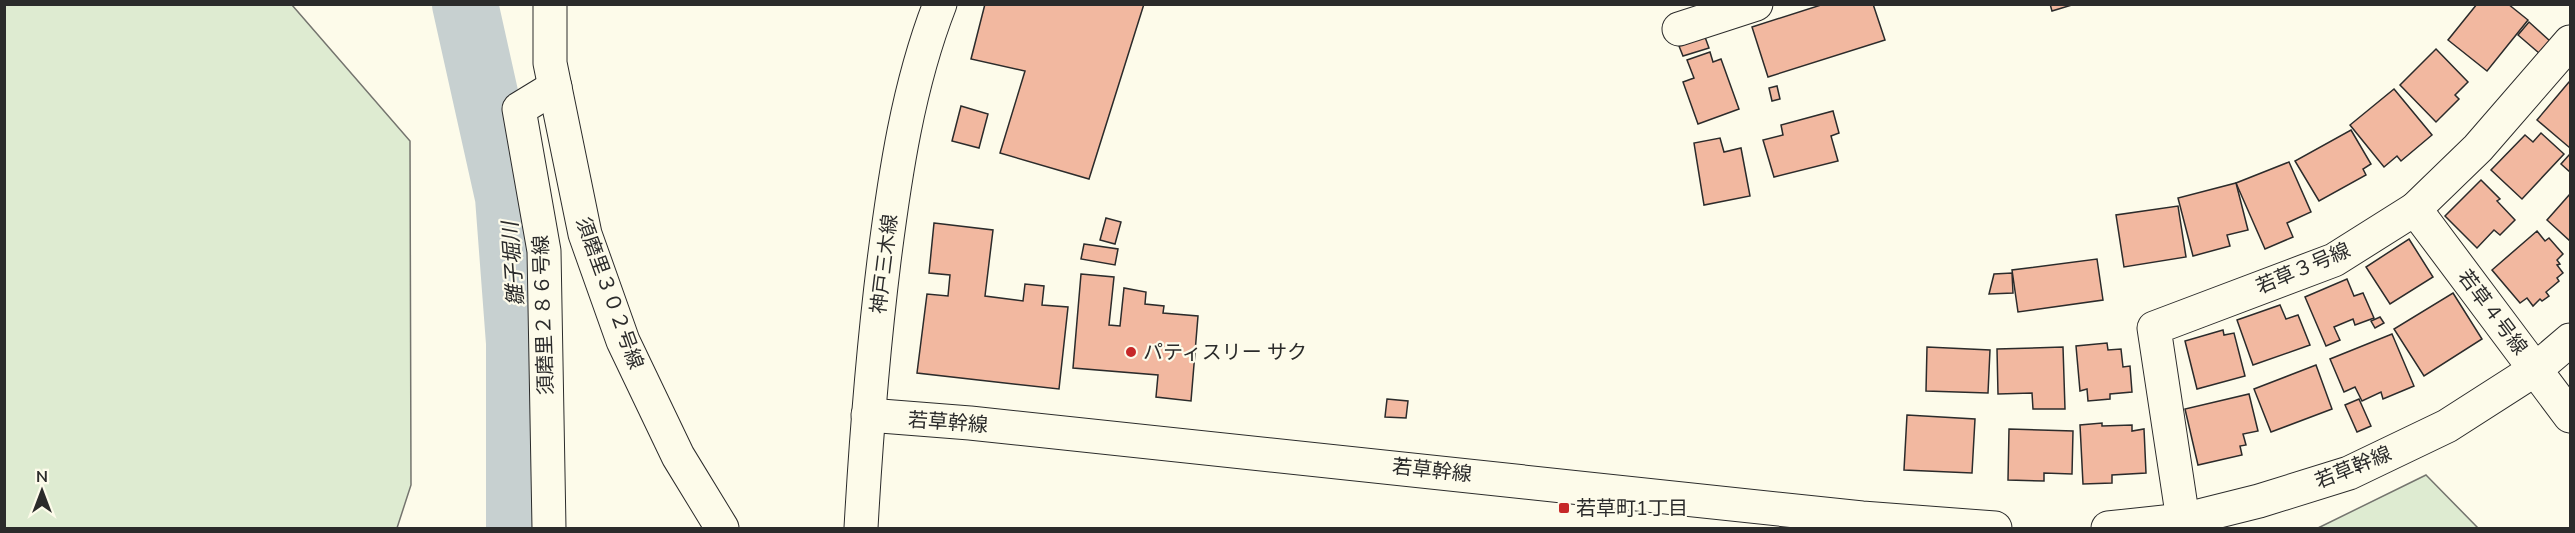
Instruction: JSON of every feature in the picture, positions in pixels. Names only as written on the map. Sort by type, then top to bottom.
[{"type":"street","name":"須磨里３０２号線","points":[[550,4],[550,63],[585,234],[623,341],[678,456],[722,528]]},
{"type":"street","name":"神戸三木線","points":[[861,528],[873,356],[893,183],[924,47],[940,4]]},
{"type":"street","points":[[1679,29],[1756,4]]},
{"type":"street","name":"若草３号線","points":[[2183,520],[2154,328],[2334,260],[2415,209],[2478,148],[2571,42]]},
{"type":"street","name":"須磨里２８６号線","points":[[549,528],[544,251],[519,109],[555,87]]},
{"type":"street","name":"若草４号線","points":[[2415,209],[2571,416]]},
{"type":"street","name":"若草幹線","points":[[2108,528],[2183,520],[2259,501],[2349,473],[2447,426],[2536,369],[2571,340]]},
{"type":"street","name":"若草幹線","points":[[868,415],[970,423],[1850,516],[1995,528]]},
{"type":"green space","points":[[4,5],[292,5],[410,141],[411,485],[397,528],[5,528]]},
{"type":"green space","points":[[2426,475],[2478,528],[2318,528]]},
{"type":"building","points":[[985,4],[1144,4],[1089,179],[1000,153],[1025,71],[971,59]]},
{"type":"building","points":[[1824,4],[1873,4],[1885,40],[1768,77],[1752,27]]},
{"type":"building","points":[[2050,4],[2075,4],[2052,11]]},
{"type":"building","points":[[2477,4],[2508,4],[2528,20],[2487,71],[2448,40]]},
{"type":"building","points":[[2529,22],[2550,41],[2539,53],[2518,35]]},
{"type":"building","points":[[1705,37],[1709,48],[1683,56],[1679,46]]},
{"type":"building","points":[[2436,49],[2468,82],[2455,95],[2459,99],[2436,122],[2400,85]]},
{"type":"building","points":[[1710,52],[1713,62],[1721,59],[1739,109],[1698,124],[1683,82],[1694,78],[1687,60]]},
{"type":"building","points":[[2570,82],[2570,148],[2537,120]]},
{"type":"building","points":[[1777,86],[1780,99],[1772,101],[1769,88]]},
{"type":"building","points":[[2394,89],[2432,135],[2401,161],[2397,156],[2384,167],[2350,125]]},
{"type":"building","points":[[961,106],[988,114],[979,148],[952,141]]},
{"type":"building","points":[[1833,111],[1839,133],[1831,136],[1838,161],[1774,177],[1763,140],[1783,135],[1781,125]]},
{"type":"building","points":[[2351,130],[2371,164],[2363,169],[2366,175],[2319,201],[2295,161]]},
{"type":"building","points":[[2541,133],[2564,154],[2522,199],[2491,170],[2525,135],[2533,142]]},
{"type":"building","points":[[1720,138],[1724,152],[1741,148],[1750,196],[1704,205],[1694,143]]},
{"type":"building","points":[[2570,156],[2570,172],[2561,164]]},
{"type":"building","points":[[2289,162],[2311,212],[2287,223],[2293,237],[2265,249],[2236,183]]},
{"type":"building","points":[[2481,180],[2500,199],[2497,201],[2515,220],[2500,235],[2494,230],[2477,248],[2445,216]]},
{"type":"building","points":[[2236,183],[2248,230],[2227,235],[2230,246],[2193,256],[2178,198]]},
{"type":"building","points":[[2570,194],[2570,241],[2547,220]]},
{"type":"building","points":[[2178,206],[2186,257],[2124,267],[2116,215]]},
{"type":"building","points":[[1106,218],[1121,222],[1115,244],[1100,240]]},
{"type":"building","points":[[934,223],[993,230],[985,296],[1023,301],[1025,284],[1044,286],[1042,305],[1068,307],[1059,389],[917,373],[927,294],[948,296],[950,275],[929,273]]},
{"type":"building","points":[[2537,231],[2545,241],[2549,238],[2563,254],[2557,260],[2560,264],[2557,265],[2563,273],[2557,278],[2559,281],[2546,292],[2549,296],[2542,301],[2540,299],[2533,306],[2527,298],[2520,303],[2492,270]]},
{"type":"building","points":[[2409,239],[2433,277],[2390,304],[2366,267]]},
{"type":"building","points":[[1084,244],[1118,249],[1115,265],[1081,259]]},
{"type":"building","points":[[2097,259],[2103,300],[2018,312],[2012,270]]},
{"type":"building","points":[[2012,273],[2013,293],[1989,294],[1994,274]]},
{"type":"building","points":[[1081,274],[1114,277],[1109,325],[1120,326],[1124,288],[1146,292],[1145,304],[1164,306],[1163,313],[1198,316],[1191,401],[1156,397],[1158,375],[1073,368]]},
{"type":"building","points":[[2347,279],[2354,296],[2363,293],[2374,318],[2355,325],[2353,319],[2334,327],[2340,340],[2326,346],[2305,297]]},
{"type":"building","points":[[2453,293],[2482,339],[2424,376],[2394,329]]},
{"type":"building","points":[[2280,305],[2286,319],[2298,315],[2310,345],[2253,365],[2237,320]]},
{"type":"building","points":[[2380,317],[2384,323],[2375,328],[2371,321]]},
{"type":"building","points":[[2223,330],[2224,335],[2234,333],[2245,376],[2197,389],[2185,341]]},
{"type":"building","points":[[2392,334],[2414,386],[2383,399],[2381,392],[2362,401],[2355,387],[2344,392],[2330,359]]},
{"type":"building","points":[[2107,343],[2108,350],[2121,349],[2123,367],[2130,366],[2132,392],[2110,394],[2110,399],[2088,401],[2087,389],[2080,391],[2076,346]]},
{"type":"building","points":[[1927,347],[1990,350],[1988,393],[1926,391]]},
{"type":"building","points":[[2063,347],[2065,409],[2033,409],[2032,393],[1998,394],[1997,349]]},
{"type":"building","points":[[2316,365],[2332,409],[2271,432],[2254,389]]},
{"type":"building","points":[[2249,394],[2258,431],[2243,434],[2246,445],[2240,446],[2242,455],[2198,465],[2185,409]]},
{"type":"building","points":[[1387,399],[1408,401],[1406,418],[1385,417]]},
{"type":"building","points":[[2359,399],[2371,426],[2357,432],[2345,405]]},
{"type":"building","points":[[1907,415],[1975,419],[1972,473],[1904,470]]},
{"type":"building","points":[[2102,423],[2102,426],[2132,425],[2132,431],[2144,429],[2146,473],[2112,475],[2112,483],[2083,484],[2080,425]]},
{"type":"building","points":[[2009,429],[2073,431],[2072,474],[2044,473],[2044,481],[2008,480]]},
{"type":"waterway","name":"雛子堀川","points":[[465,4],[508,197],[519,343],[519,528]]},
{"type":"place","name":"パティスリー サク","points":[[1131,352]]},
{"type":"place","name":"若草町1丁目","points":[[1564,508]]}]
